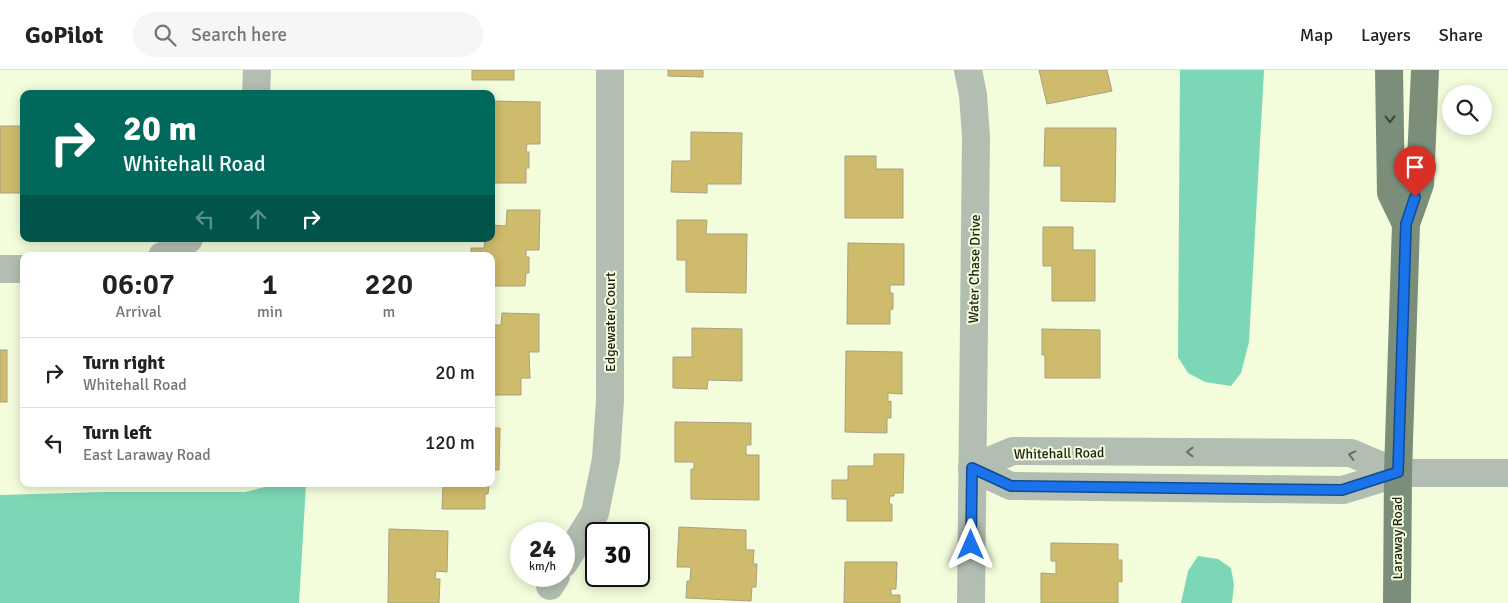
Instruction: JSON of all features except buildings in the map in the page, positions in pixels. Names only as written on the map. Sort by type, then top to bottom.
[{"type":"main road","points":[[1389,70],[1391,193],[1406,224]]},
{"type":"main road","points":[[1406,224],[1420,184],[1425,70]]},
{"type":"main road","name":"Laraway Road","points":[[1397,603],[1398,472],[1406,224]]},
{"type":"street","points":[[256,90],[257,70]]},
{"type":"street","name":"Edgewater Court","points":[[575,545],[595,513],[606,459],[610,400],[610,70]]},
{"type":"street","name":"Water Chase Drive","points":[[968,70],[973,95],[976,137],[971,603]]},
{"type":"street","points":[[170,252],[185,242]]},
{"type":"street","points":[[0,269],[20,269]]},
{"type":"street","name":"Whitehall Road","points":[[972,468],[1013,451],[1351,453],[1398,472]]},
{"type":"street","name":"Whitehall Road","points":[[972,468],[1011,486],[1342,490],[1398,472],[1508,473]]},
{"type":"shaded area","points":[[1180,70],[1264,70],[1249,342],[1241,373],[1231,386],[1205,382],[1188,373],[1178,357]]},
{"type":"shaded area","points":[[265,487],[306,487],[299,603],[0,603],[0,495],[104,492],[245,492]]},
{"type":"shaded area","points":[[1198,556],[1218,559],[1231,568],[1234,585],[1232,603],[1181,603],[1188,571]]},
{"type":"route","points":[[971,545],[972,468],[1011,486],[1342,490],[1398,472],[1406,224],[1415,197]]}]
